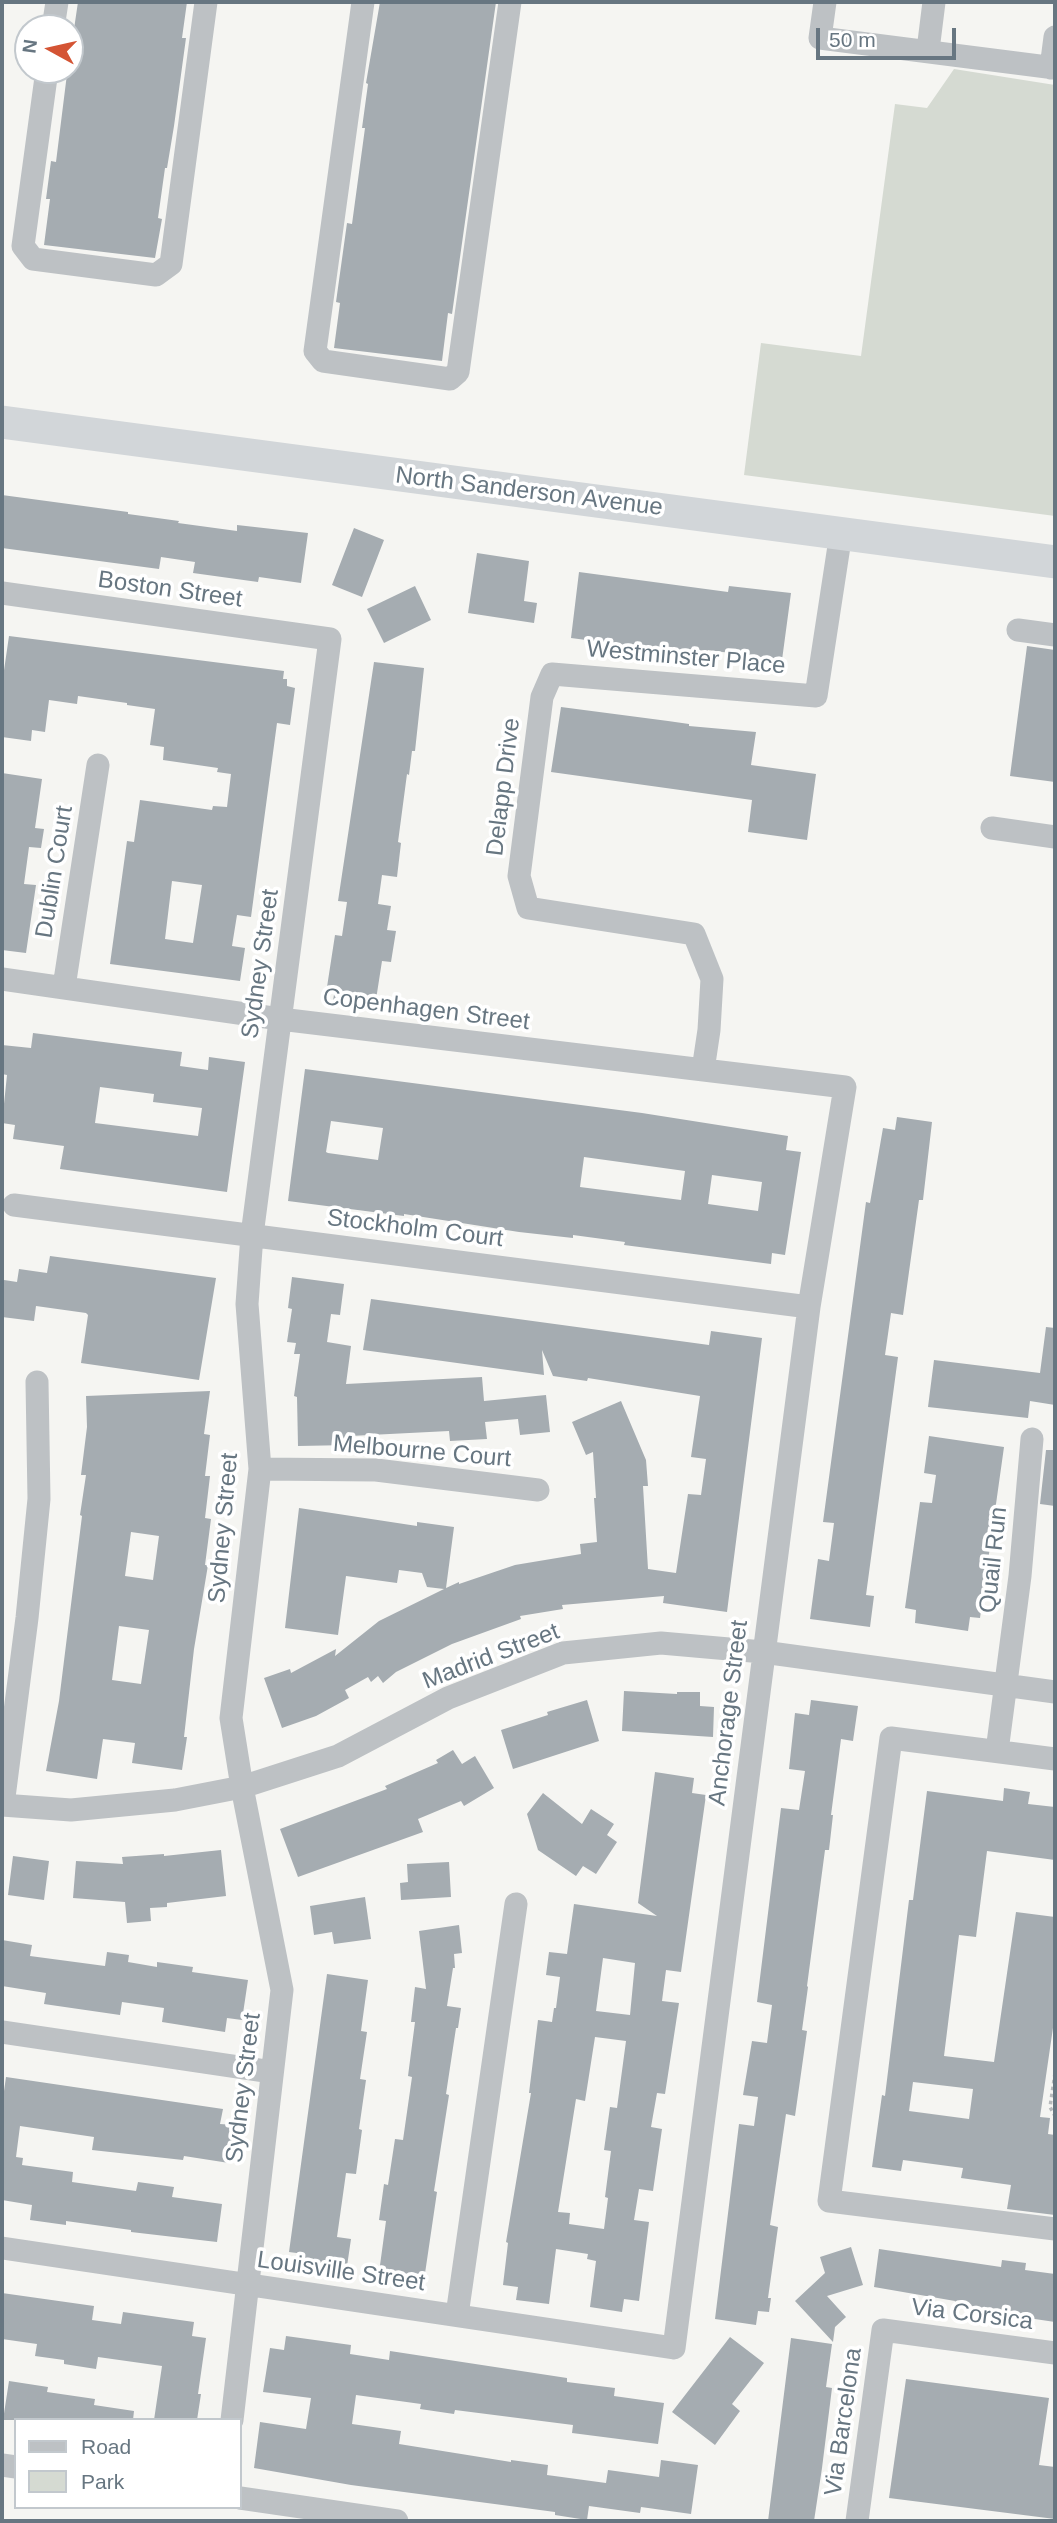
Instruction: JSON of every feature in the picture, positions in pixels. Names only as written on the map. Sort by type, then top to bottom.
[{"type":"highway","name":"North Sanderson Avenue","points":[[2,422],[1055,562]]},
{"type":"street","points":[[45,84],[23,246],[33,259],[156,275],[172,264],[206,2]]},
{"type":"street","points":[[363,2],[316,351],[323,361],[450,379],[458,372],[510,2]]},
{"type":"street","points":[[825,2],[820,38],[1053,68],[1055,37]]},
{"type":"street","points":[[928,50],[934,2]]},
{"type":"street","name":"Westminster Place","points":[[552,674],[816,696],[841,533]]},
{"type":"street","name":"Boston Street","points":[[2,593],[330,639]]},
{"type":"street","points":[[1018,630],[1055,635]]},
{"type":"street","name":"Sydney Street","points":[[232,2418],[282,1990],[231,1718],[260,1469],[247,1304],[252,1235],[330,639]]},
{"type":"street","name":"Delapp Drive","points":[[552,674],[542,697],[519,876],[528,908],[694,934],[712,979],[703,1070]]},
{"type":"street","name":"Dublin Court","points":[[64,987],[98,765]]},
{"type":"street","points":[[992,828],[1055,837]]},
{"type":"street","name":"Copenhagen Street","points":[[2,979],[280,1019],[845,1087]]},
{"type":"street","name":"Anchorage Street","points":[[674,2348],[809,1307],[845,1087]]},
{"type":"street","name":"Stockholm Court","points":[[14,1205],[809,1307]]},
{"type":"street","points":[[2,1805],[27,1618],[39,1499],[37,1382]]},
{"type":"street","name":"Quail Run","points":[[997,1751],[1020,1576],[1032,1439]]},
{"type":"street","name":"Melbourne Court","points":[[260,1469],[376,1470],[538,1490]]},
{"type":"street","name":"Madrid Street","points":[[2,1805],[71,1810],[175,1800],[242,1787],[338,1756],[448,1698],[563,1653],[661,1643],[763,1652],[1055,1692]]},
{"type":"street","points":[[1055,1759],[891,1738],[829,2201],[1055,2229]]},
{"type":"street","points":[[457,2315],[516,1904]]},
{"type":"street","points":[[2,2032],[272,2071]]},
{"type":"street","name":"Louisville Street","points":[[2,2248],[674,2348]]},
{"type":"street","name":"Via Corsica","points":[[883,2330],[1055,2353]]},
{"type":"street","name":"Via Barcelona","points":[[857,2521],[883,2330]]},
{"type":"street","points":[[242,2498],[397,2521]]},
{"type":"path","points":[[1055,2073],[1051,2106],[1055,2116]]},
{"type":"green space","points":[[954,69],[1055,85],[1055,516],[744,475],[761,343],[861,356],[895,104],[927,108]]},
{"type":"building","points":[[78,2],[187,2],[182,38],[186,38],[174,126],[165,168],[158,218],[162,219],[155,258],[44,245],[50,199],[46,199],[51,161],[56,162],[66,84],[84,84],[84,14],[76,14]]},
{"type":"building","points":[[380,2],[496,2],[452,314],[448,313],[442,361],[334,348],[340,303],[336,302],[347,223],[352,224],[365,128],[362,128],[366,83]]},
{"type":"building","points":[[2,495],[128,512],[179,521],[178,523],[237,531],[237,525],[308,533],[301,583],[259,577],[258,582],[193,573],[195,562],[161,557],[159,569],[2,548]]},
{"type":"building","points":[[354,528],[384,540],[362,597],[332,585]]},
{"type":"building","points":[[477,553],[529,561],[524,601],[537,603],[534,623],[468,613]]},
{"type":"building","points":[[579,572],[728,592],[729,586],[791,593],[782,660],[708,650],[707,656],[571,638]]},
{"type":"building","points":[[415,586],[431,620],[384,643],[367,609]]},
{"type":"building","points":[[9,636],[284,671],[283,679],[287,679],[287,686],[295,688],[290,725],[277,723],[251,917],[237,915],[232,946],[245,948],[240,981],[110,964],[127,841],[134,842],[140,800],[212,810],[213,806],[227,807],[231,774],[217,772],[218,768],[163,760],[164,747],[150,745],[155,709],[127,703],[78,696],[77,704],[49,700],[45,732],[32,730],[31,741],[2,737],[2,684]],"holes":[[[172,881],[202,885],[193,943],[165,939]]]},
{"type":"building","points":[[1027,646],[1055,650],[1055,782],[1010,776]]},
{"type":"building","points":[[374,662],[424,668],[415,751],[412,751],[409,775],[407,774],[398,842],[401,843],[397,877],[382,875],[378,904],[391,906],[387,930],[396,931],[391,962],[382,961],[375,1006],[333,1001],[335,988],[327,987],[335,935],[342,936],[347,902],[338,901]]},
{"type":"building","points":[[561,707],[689,726],[756,732],[751,765],[816,774],[807,840],[748,832],[752,800],[551,772]]},
{"type":"building","points":[[2,773],[42,779],[35,828],[44,829],[41,848],[29,847],[24,884],[36,885],[26,953],[2,950]]},
{"type":"building","points":[[33,1033],[182,1052],[180,1066],[208,1070],[209,1057],[245,1062],[227,1192],[60,1169],[64,1146],[13,1139],[15,1125],[2,1123],[7,1075],[2,1074],[2,1045],[31,1048]],"holes":[[[100,1087],[154,1094],[153,1102],[202,1108],[198,1136],[95,1123]]]},
{"type":"building","points":[[305,1069],[642,1113],[788,1136],[786,1150],[801,1152],[785,1255],[772,1253],[771,1264],[624,1245],[625,1242],[573,1235],[573,1238],[519,1232],[404,1214],[288,1201]],"holes":[[[331,1121],[383,1128],[378,1160],[326,1152]],[[584,1157],[685,1171],[681,1200],[580,1187]],[[712,1175],[762,1182],[758,1211],[708,1204]]]},
{"type":"building","points":[[897,1117],[932,1122],[923,1200],[919,1200],[903,1315],[891,1313],[885,1355],[898,1357],[866,1595],[874,1596],[870,1627],[810,1619],[818,1559],[829,1561],[834,1523],[823,1522],[866,1202],[870,1203],[883,1128],[895,1130]]},
{"type":"building","points":[[50,1256],[216,1278],[199,1380],[81,1363],[88,1315],[86,1313],[36,1306],[34,1321],[2,1317],[4,1280],[17,1282],[19,1269],[47,1273]]},
{"type":"building","points":[[292,1277],[344,1284],[340,1315],[331,1314],[327,1342],[351,1346],[346,1384],[482,1377],[484,1401],[546,1395],[550,1432],[520,1435],[518,1419],[485,1422],[487,1439],[450,1441],[449,1431],[350,1436],[350,1445],[298,1446],[297,1397],[294,1396],[300,1354],[294,1354],[296,1343],[287,1342],[292,1309],[288,1308]]},
{"type":"building","points":[[371,1299],[709,1345],[711,1331],[762,1338],[727,1612],[663,1603],[664,1596],[562,1605],[563,1609],[520,1616],[521,1619],[452,1644],[396,1672],[383,1683],[378,1676],[371,1682],[368,1677],[345,1690],[349,1698],[316,1716],[282,1728],[264,1678],[290,1669],[291,1673],[336,1649],[335,1656],[379,1621],[444,1589],[427,1587],[422,1573],[399,1570],[397,1583],[346,1576],[338,1635],[285,1628],[299,1508],[417,1526],[417,1522],[454,1527],[446,1588],[515,1565],[581,1554],[580,1544],[597,1542],[593,1452],[586,1455],[572,1422],[621,1401],[646,1460],[648,1486],[643,1486],[648,1569],[676,1573],[688,1494],[701,1495],[706,1459],[691,1457],[700,1396],[588,1378],[587,1381],[553,1376],[542,1350],[544,1375],[363,1350]]},
{"type":"building","points":[[1046,1327],[1055,1328],[1055,1405],[1030,1401],[1028,1418],[928,1407],[934,1360],[1040,1373]]},
{"type":"building","points":[[210,1391],[204,1434],[210,1435],[205,1476],[210,1476],[205,1518],[211,1519],[205,1565],[208,1565],[194,1649],[182,1770],[132,1763],[135,1743],[103,1739],[97,1779],[46,1771],[59,1701],[82,1516],[86,1475],[81,1475],[87,1427],[86,1396]],"holes":[[[131,1532],[159,1536],[153,1580],[125,1576]],[[119,1626],[149,1630],[141,1684],[112,1680]]]},
{"type":"building","points":[[929,1436],[1004,1447],[980,1618],[970,1617],[968,1631],[915,1623],[916,1610],[905,1608],[920,1502],[932,1503],[936,1475],[924,1473]]},
{"type":"building","points":[[1046,1450],[1055,1450],[1055,1506],[1040,1504]]},
{"type":"building","points":[[624,1691],[677,1694],[700,1692],[700,1706],[714,1707],[713,1737],[622,1731]]},
{"type":"building","points":[[587,1700],[599,1741],[513,1769],[501,1730]]},
{"type":"building","points":[[811,1700],[858,1706],[853,1741],[841,1739],[829,1850],[825,1850],[807,1986],[802,2030],[807,2031],[795,2116],[786,2114],[770,2225],[778,2227],[768,2298],[771,2298],[769,2312],[758,2311],[756,2325],[715,2319],[739,2124],[754,2126],[758,2097],[743,2095],[752,2041],[767,2043],[772,2005],[757,2002],[781,1808],[799,1810],[805,1771],[789,1769],[795,1713],[809,1715]]},
{"type":"building","points":[[453,1750],[462,1764],[475,1756],[494,1788],[464,1806],[461,1801],[418,1819],[423,1832],[298,1877],[280,1829],[387,1789],[385,1786],[438,1763],[436,1760]]},
{"type":"building","points":[[655,1772],[694,1778],[692,1793],[706,1795],[681,1972],[666,1970],[662,2001],[679,2003],[665,2094],[657,2093],[651,2127],[662,2129],[653,2191],[639,2189],[634,2220],[649,2222],[639,2301],[624,2299],[622,2312],[590,2307],[596,2261],[587,2259],[588,2254],[556,2249],[549,2304],[516,2300],[518,2287],[503,2285],[506,2242],[531,2093],[538,2020],[552,2022],[556,2008],[560,1977],[546,1975],[549,1952],[567,1954],[574,1904],[657,1916],[638,1903]],"holes":[[[603,1958],[635,1963],[630,2015],[596,2011]],[[595,2037],[626,2041],[617,2108],[610,2107],[604,2150],[611,2151],[604,2229],[569,2224],[570,2213],[558,2212],[576,2099],[585,2101]]]},
{"type":"building","points":[[1004,1788],[1030,1792],[1028,1804],[1055,1807],[1055,1860],[987,1851],[976,1937],[959,1935],[944,2056],[994,2062],[1016,1912],[1055,1917],[1055,2014],[1040,2117],[1050,2118],[1048,2134],[1055,2135],[1055,2215],[1007,2209],[1011,2185],[961,2178],[963,2168],[903,2160],[901,2171],[872,2167],[882,2095],[885,2096],[909,1900],[913,1900],[927,1791],[1003,1801]],"holes":[[[913,2082],[973,2089],[969,2119],[909,2111]]]},
{"type":"building","points":[[543,1793],[582,1824],[591,1809],[614,1824],[607,1835],[617,1842],[596,1874],[583,1866],[576,1876],[538,1850],[527,1814]]},
{"type":"building","points":[[221,1850],[226,1896],[167,1903],[167,1907],[150,1908],[151,1921],[127,1923],[125,1902],[73,1898],[76,1861],[123,1864],[122,1857]]},
{"type":"building","points":[[13,1856],[49,1861],[44,1900],[8,1895]]},
{"type":"building","points":[[449,1862],[451,1897],[401,1900],[400,1883],[408,1882],[407,1864]]},
{"type":"building","points":[[365,1897],[371,1939],[334,1944],[332,1932],[314,1935],[310,1906]]},
{"type":"building","points":[[459,1925],[462,1953],[454,1954],[455,1968],[447,2006],[461,2008],[446,2094],[449,2095],[423,2287],[378,2280],[386,2221],[379,2220],[384,2184],[388,2185],[395,2139],[403,2140],[412,2077],[408,2076],[415,2022],[411,2022],[415,1987],[426,1989],[419,1931]]},
{"type":"building","points":[[2,1940],[32,1945],[30,1956],[105,1966],[107,1952],[129,1955],[128,1962],[157,1967],[157,1962],[193,1967],[192,1972],[248,1980],[242,2020],[227,2018],[225,2032],[162,2022],[164,2008],[122,2002],[120,2015],[44,2004],[46,1993],[2,1986]]},
{"type":"building","points":[[327,1974],[368,1980],[361,2031],[367,2032],[360,2079],[366,2080],[359,2129],[362,2130],[356,2174],[346,2173],[337,2237],[351,2239],[346,2273],[302,2267],[304,2254],[289,2252]]},
{"type":"building","points":[[6,2077],[223,2109],[220,2124],[234,2125],[229,2163],[184,2156],[183,2160],[92,2150],[94,2137],[20,2126],[16,2157],[23,2158],[22,2165],[73,2172],[72,2182],[136,2191],[138,2182],[174,2187],[172,2197],[222,2204],[217,2242],[66,2221],[66,2225],[30,2220],[32,2205],[2,2200],[2,2090],[4,2091]]},
{"type":"building","points":[[851,2247],[863,2285],[827,2296],[846,2317],[835,2327],[833,2342],[795,2301],[825,2273],[820,2257]]},
{"type":"building","points":[[879,2249],[1001,2267],[1002,2260],[1026,2263],[1025,2270],[1055,2274],[1055,2322],[954,2307],[955,2301],[874,2287]]},
{"type":"building","points":[[2,2293],[94,2306],[92,2320],[121,2324],[123,2312],[194,2322],[192,2336],[206,2338],[197,2418],[154,2418],[162,2366],[98,2357],[96,2369],[64,2364],[64,2360],[35,2356],[37,2344],[2,2339]]},
{"type":"building","points":[[286,2336],[351,2345],[350,2354],[389,2360],[390,2351],[567,2378],[567,2382],[615,2388],[614,2396],[664,2403],[658,2444],[572,2433],[573,2425],[455,2410],[454,2414],[420,2409],[421,2404],[356,2395],[352,2424],[401,2431],[399,2444],[511,2462],[548,2465],[547,2475],[606,2483],[608,2470],[659,2477],[661,2460],[698,2465],[691,2514],[641,2507],[640,2513],[589,2506],[587,2520],[555,2515],[555,2512],[351,2485],[254,2468],[260,2422],[306,2429],[311,2398],[263,2392],[270,2348],[284,2350]]},
{"type":"building","points":[[730,2337],[764,2363],[732,2404],[740,2411],[715,2445],[672,2412]]},
{"type":"building","points":[[791,2338],[832,2344],[826,2387],[832,2388],[822,2468],[814,2521],[768,2521]]},
{"type":"building","points":[[906,2379],[1049,2398],[1039,2465],[1055,2467],[1055,2519],[889,2498]]},
{"type":"building","points":[[9,2381],[48,2387],[47,2392],[95,2399],[94,2405],[134,2411],[133,2418],[3,2420]]}]
